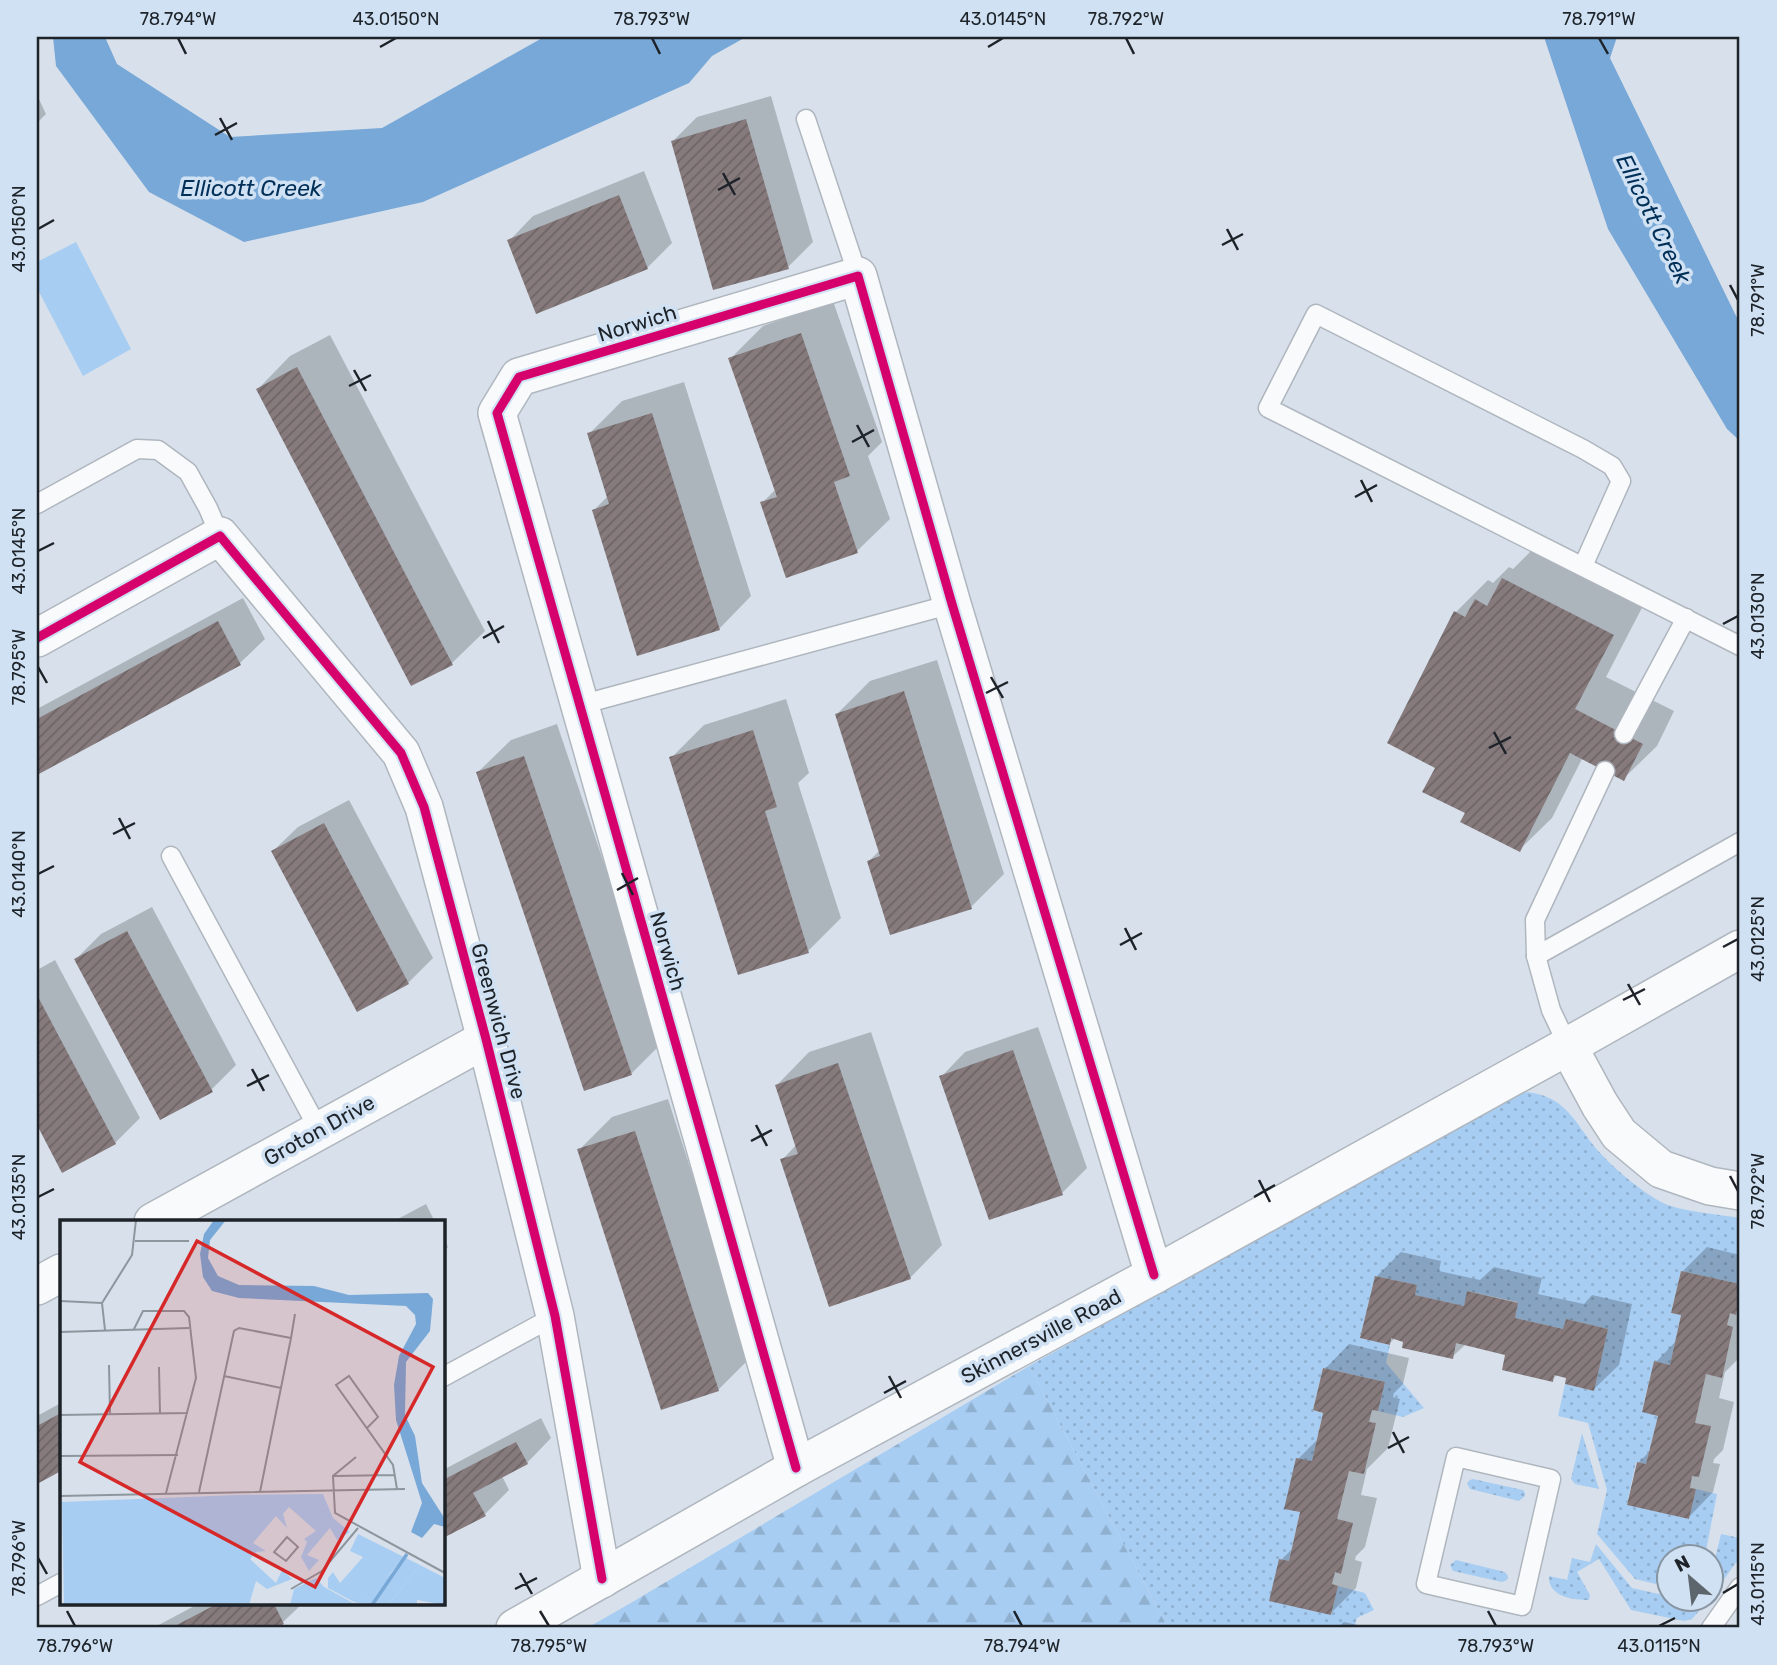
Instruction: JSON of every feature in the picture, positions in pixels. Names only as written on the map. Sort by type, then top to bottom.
[{"type":"street","points":[[858,276],[952,604],[1154,1275]]},
{"type":"street","name":"Norwich","points":[[796,1468],[497,413],[519,377],[858,276]]},
{"type":"street","points":[[37,638],[220,536]]},
{"type":"street","name":"Greenwich Drive","points":[[220,536],[401,753],[424,807],[486,1039],[555,1316],[603,1579]]},
{"type":"street","name":"Skinnersville Road","points":[[515,1628],[796,1468],[1154,1275],[1740,949]]},
{"type":"street","name":"Groton Drive","points":[[157,1220],[486,1039]]},
{"type":"street","points":[[1569,1046],[1600,1105],[1619,1134],[1661,1169],[1710,1186],[1740,1191]]},
{"type":"street","points":[[37,1286],[60,1274]]},
{"type":"lane","points":[[806,119],[858,276]]},
{"type":"lane","points":[[1583,566],[1621,481],[1612,466],[1316,314],[1268,408],[1740,646]]},
{"type":"lane","points":[[37,504],[137,449],[158,450],[188,472],[220,536]]},
{"type":"lane","points":[[580,705],[952,604]]},
{"type":"lane","points":[[1624,734],[1686,618]]},
{"type":"lane","points":[[1569,1046],[1552,1010],[1536,956],[1535,920],[1605,771]]},
{"type":"lane","points":[[1536,956],[1740,842]]},
{"type":"lane","points":[[171,856],[319,1130]]},
{"type":"lane","points":[[444,1376],[555,1316]]},
{"type":"lane","points":[[1456,1457],[1551,1479],[1522,1606],[1426,1584],[1456,1457]]},
{"type":"lane","points":[[37,1596],[60,1584]]},
{"type":"lane","points":[[1712,1628],[1740,1587]]},
{"type":"green space","points":[[76,242],[131,349],[83,376],[37,288],[37,262]]},
{"type":"green space","points":[[1528,1092],[1542,1095],[1563,1107],[1609,1162],[1638,1187],[1661,1202],[1689,1210],[1740,1218],[1740,1284],[1681,1271],[1671,1313],[1681,1315],[1670,1365],[1654,1361],[1642,1411],[1658,1416],[1646,1464],[1636,1462],[1627,1504],[1689,1519],[1696,1489],[1717,1494],[1708,1542],[1654,1542],[1654,1584],[1635,1579],[1597,1534],[1607,1490],[1588,1423],[1558,1416],[1565,1384],[1594,1391],[1608,1329],[1566,1319],[1563,1329],[1515,1318],[1518,1302],[1468,1291],[1464,1306],[1415,1295],[1417,1285],[1375,1276],[1360,1338],[1390,1345],[1386,1363],[1424,1408],[1403,1417],[1378,1411],[1385,1382],[1323,1368],[1313,1410],[1323,1413],[1312,1461],[1285,1509],[1300,1512],[1289,1561],[1279,1559],[1331,1615],[1338,1586],[1365,1593],[1374,1610],[1357,1618],[1354,1628],[1168,1628],[1029,1366],[1518,1094]]},
{"type":"green space","points":[[1029,1366],[1168,1628],[587,1628],[629,1604]]},
{"type":"green space","points":[[1582,1433],[1599,1489],[1575,1484],[1571,1479]]},
{"type":"green space","points":[[1473,1479],[1523,1490],[1525,1496],[1519,1501],[1470,1489],[1467,1483]]},
{"type":"green space","points":[[1721,1534],[1740,1538],[1740,1557],[1724,1579],[1724,1542],[1719,1542]]},
{"type":"green space","points":[[1596,1544],[1632,1588],[1654,1593],[1654,1612],[1698,1612],[1692,1619],[1684,1621],[1631,1610],[1599,1559],[1577,1572],[1590,1595],[1589,1600],[1569,1598],[1553,1589],[1549,1576],[1567,1580],[1572,1558],[1590,1562]]},
{"type":"green space","points":[[1456,1560],[1505,1572],[1507,1580],[1502,1582],[1453,1571],[1450,1565]]},
{"type":"water","name":"Ellicott Creek","points":[[53,37],[105,37],[117,64],[230,137],[382,128],[544,37],[746,37],[712,56],[689,83],[423,202],[244,242],[149,192],[56,66]]},
{"type":"water","name":"Ellicott Creek","points":[[1545,37],[1617,37],[1610,58],[1740,324],[1740,441],[1727,429],[1608,229]]},
{"type":"building","points":[[746,119],[789,269],[713,290],[671,141]]},
{"type":"building","points":[[619,195],[648,269],[536,314],[507,240]]},
{"type":"building","points":[[801,333],[850,476],[834,482],[858,553],[786,578],[760,502],[777,497],[728,358]]},
{"type":"building","points":[[297,367],[453,665],[411,686],[256,389]]},
{"type":"building","points":[[652,413],[720,630],[637,656],[592,510],[609,504],[587,433]]},
{"type":"building","points":[[1502,578],[1614,635],[1575,709],[1643,744],[1624,781],[1570,753],[1520,852],[1460,822],[1465,813],[1422,792],[1435,768],[1387,743],[1454,611],[1465,617],[1475,599],[1487,606]]},
{"type":"building","points":[[218,621],[241,665],[37,775],[37,719]]},
{"type":"building","points":[[904,691],[972,909],[890,935],[867,861],[880,856],[835,714]]},
{"type":"building","points":[[753,730],[777,807],[765,811],[809,953],[738,975],[669,757]]},
{"type":"building","points":[[524,756],[632,1075],[584,1091],[476,772]]},
{"type":"building","points":[[324,823],[409,984],[357,1012],[271,851]]},
{"type":"building","points":[[127,931],[213,1092],[160,1120],[74,959]]},
{"type":"building","points":[[37,995],[116,1144],[62,1173],[37,1125]]},
{"type":"building","points":[[1013,1050],[1063,1195],[989,1220],[939,1076]]},
{"type":"building","points":[[838,1063],[911,1279],[829,1307],[780,1159],[798,1154],[775,1085]]},
{"type":"building","points":[[635,1131],[719,1391],[661,1410],[577,1149]]},
{"type":"building","points":[[1681,1271],[1740,1284],[1736,1315],[1730,1313],[1727,1325],[1733,1327],[1722,1378],[1706,1374],[1695,1423],[1711,1426],[1699,1477],[1692,1476],[1690,1488],[1696,1489],[1689,1519],[1627,1505],[1637,1462],[1646,1464],[1658,1416],[1642,1412],[1654,1361],[1670,1365],[1681,1315],[1671,1313]]},
{"type":"building","points":[[1375,1276],[1417,1285],[1415,1295],[1464,1306],[1467,1291],[1518,1303],[1515,1318],[1563,1329],[1566,1319],[1608,1329],[1594,1391],[1565,1384],[1566,1378],[1554,1375],[1553,1382],[1502,1370],[1505,1355],[1456,1343],[1453,1359],[1402,1348],[1403,1342],[1391,1338],[1390,1345],[1360,1338]]},
{"type":"building","points":[[1323,1368],[1385,1382],[1378,1411],[1372,1410],[1369,1422],[1376,1423],[1364,1474],[1349,1471],[1337,1519],[1353,1523],[1341,1574],[1335,1572],[1332,1584],[1338,1586],[1331,1615],[1269,1601],[1279,1559],[1289,1561],[1300,1512],[1284,1509],[1296,1458],[1312,1461],[1323,1413],[1313,1410]]},
{"type":"building","points":[[60,1414],[60,1472],[37,1484],[37,1426]]},
{"type":"building","points":[[516,1442],[528,1464],[473,1493],[486,1516],[444,1537],[444,1479]]},
{"type":"building","points":[[213,1606],[275,1606],[284,1624],[276,1628],[171,1628]]},
{"type":"cycle path","points":[[796,1468],[497,413],[519,377],[858,276],[952,604],[1154,1275]]},
{"type":"cycle path","points":[[37,638],[220,536],[401,753],[424,807],[486,1039],[555,1316],[602,1579]]}]
